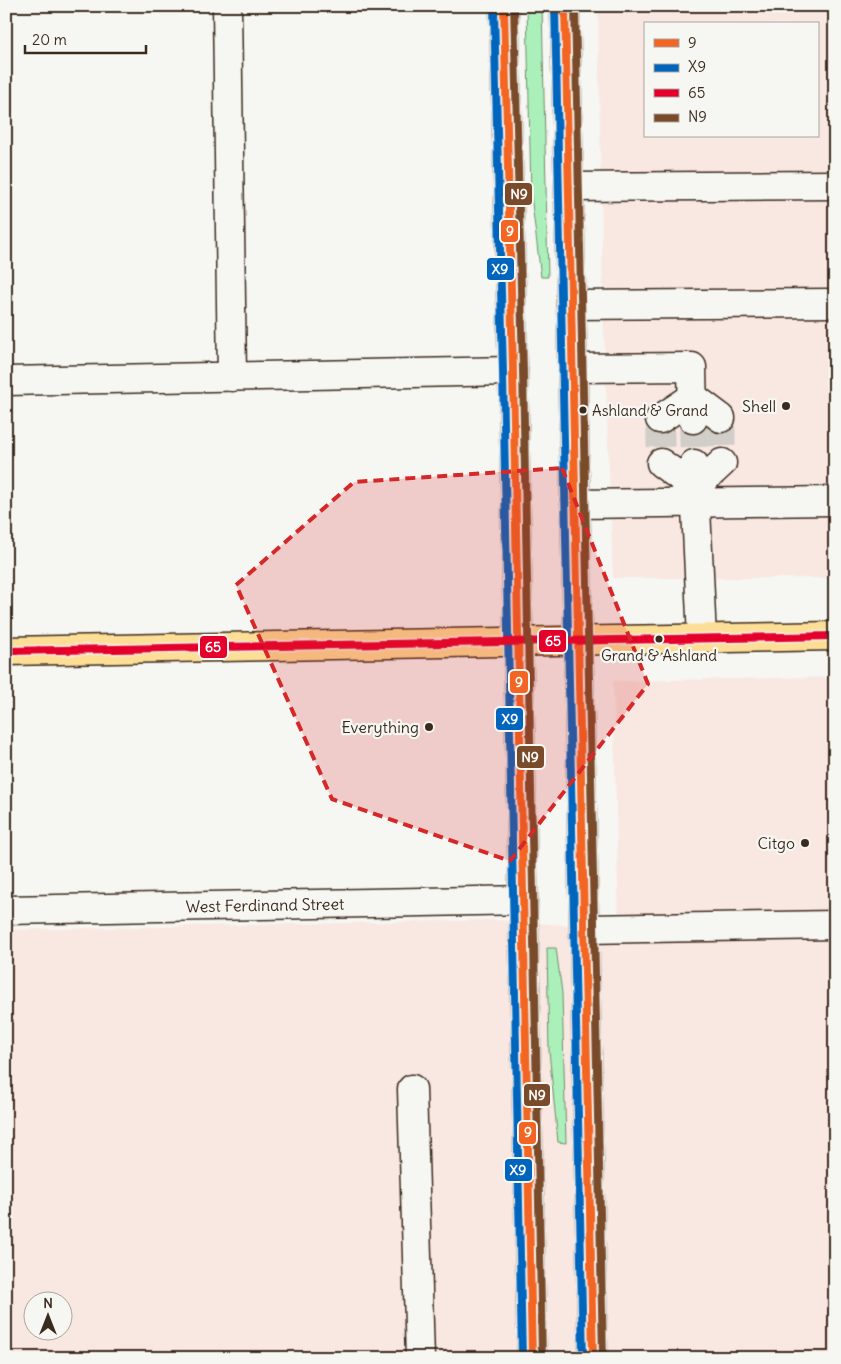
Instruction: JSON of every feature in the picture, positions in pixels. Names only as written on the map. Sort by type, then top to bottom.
[{"type":"main road","points":[[504,6],[532,1358]]},
{"type":"main road","points":[[565,6],[593,1358]]},
{"type":"main road","points":[[6,651],[835,636]]},
{"type":"lane","points":[[227,6],[232,377]]},
{"type":"lane","points":[[569,187],[835,185]]},
{"type":"lane","points":[[571,304],[835,302]]},
{"type":"lane","points":[[573,368],[692,367],[693,408]]},
{"type":"lane","points":[[6,381],[513,371]]},
{"type":"lane","points":[[660,419],[693,408],[721,418]]},
{"type":"lane","points":[[661,463],[695,485]]},
{"type":"lane","points":[[695,485],[722,463]]},
{"type":"lane","points":[[576,504],[695,485],[835,501]]},
{"type":"lane","points":[[695,485],[702,639]]},
{"type":"lane","name":"West Ferdinand Street","points":[[6,910],[523,900]]},
{"type":"lane","points":[[585,928],[835,925]]},
{"type":"lane","points":[[412,1089],[420,1358]]},
{"type":"highlighted area","points":[[562,468],[648,684],[510,861],[332,799],[236,585],[354,482]]},
{"type":"shaded area","points":[[598,6],[835,6],[835,578],[613,578],[603,304]]},
{"type":"shaded area","points":[[835,677],[835,1358],[6,1358],[6,930],[495,920],[619,929],[613,681]]},
{"type":"green space","points":[[527,6],[542,6],[548,277],[541,277],[531,195]]},
{"type":"green space","points":[[547,948],[556,948],[562,993],[566,1143],[558,1142],[549,1051]]},
{"type":"tunnel","points":[[721,418],[722,463]]},
{"type":"tunnel","points":[[660,419],[661,463]]},
{"type":"tunnel","points":[[693,419],[694,464]]},
{"type":"transit line","name":"X9","points":[[494,6],[522,1358]]},
{"type":"transit line","name":"9","points":[[504,6],[532,1358]]},
{"type":"transit line","name":"N9","points":[[514,6],[542,1358]]},
{"type":"transit line","name":"X9","points":[[555,6],[583,1358]]},
{"type":"transit line","name":"9","points":[[565,6],[593,1358]]},
{"type":"transit line","name":"N9","points":[[575,6],[603,1358]]},
{"type":"transit line","name":"65","points":[[6,651],[835,636]]},
{"type":"place","name":"Shell","points":[[786,406]]},
{"type":"place","name":"Ashland & Grand","points":[[583,410]]},
{"type":"place","name":"Grand & Ashland","points":[[659,639]]},
{"type":"place","name":"Everything","points":[[429,727]]},
{"type":"place","name":"Citgo","points":[[805,843]]}]
